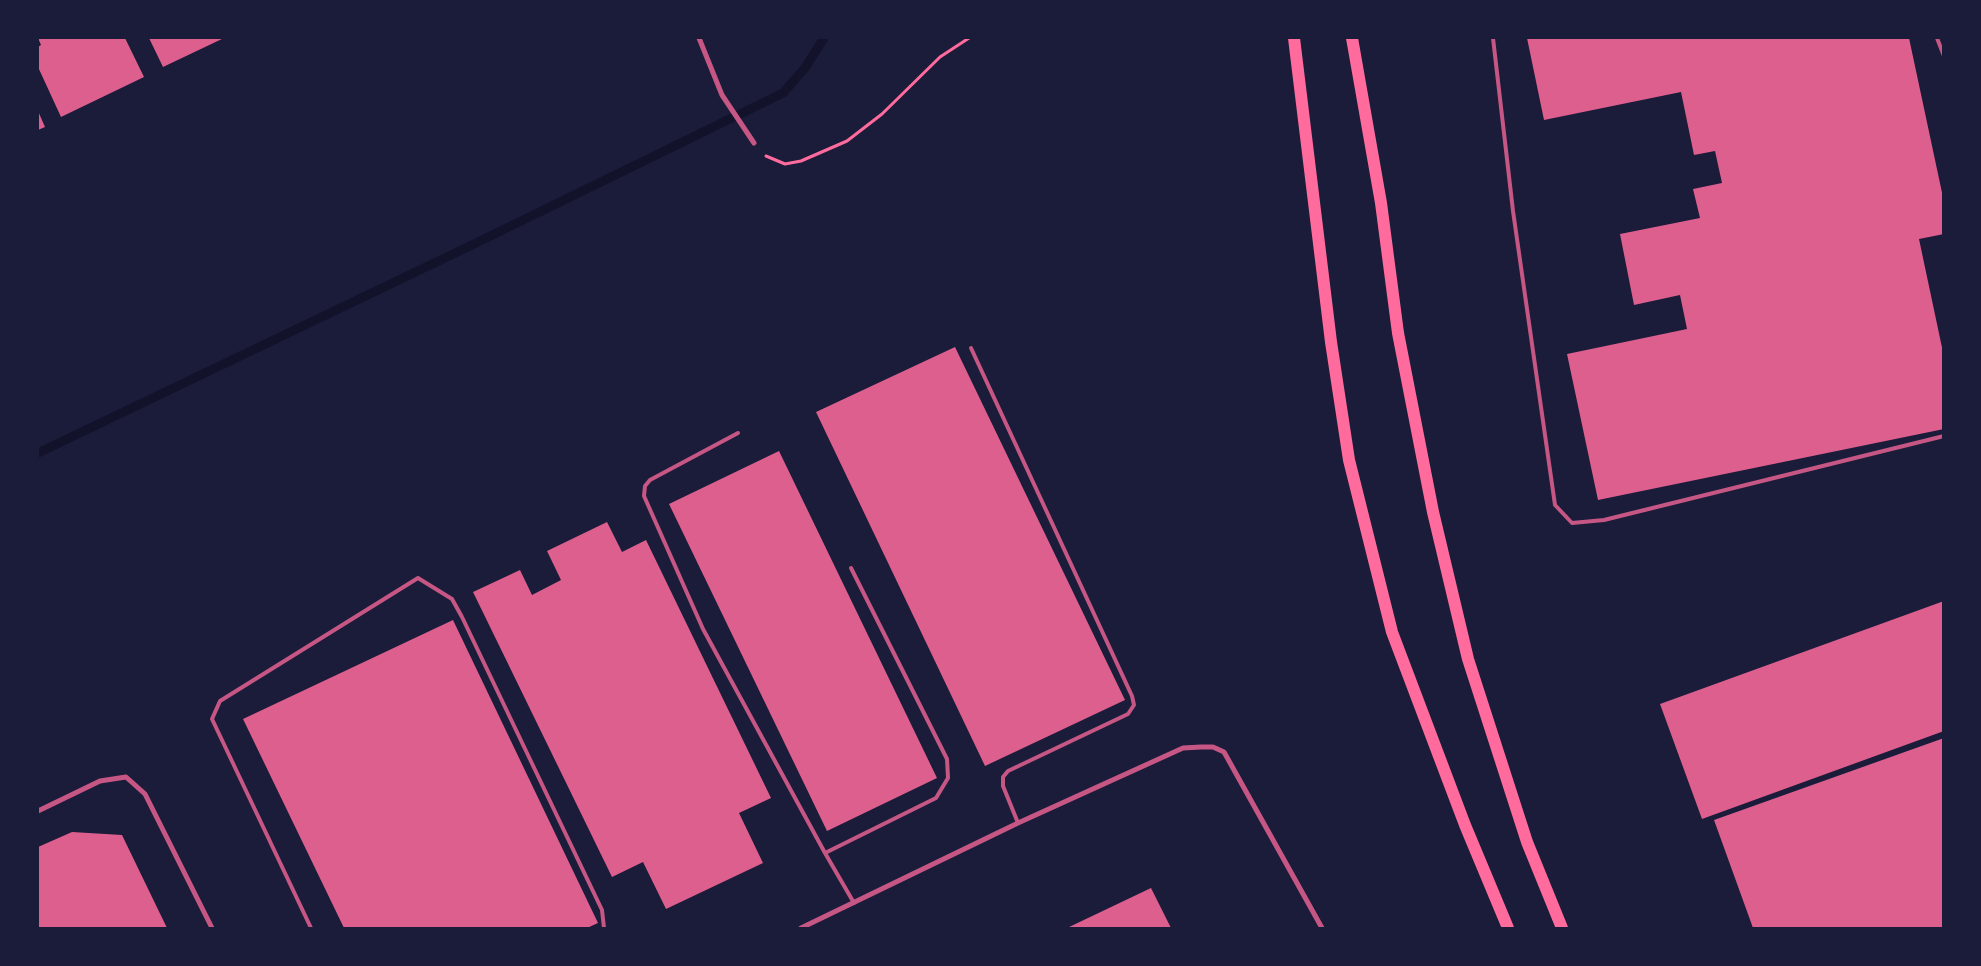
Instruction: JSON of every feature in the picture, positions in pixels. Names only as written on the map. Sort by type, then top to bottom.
[{"type":"main road","points":[[1294,38],[1331,342],[1349,460],[1392,632],[1465,825],[1508,928]]},
{"type":"main road","points":[[1352,38],[1381,203],[1398,333],[1433,512],[1468,659],[1527,842],[1562,928]]},
{"type":"street","points":[[700,38],[722,95],[754,143]]},
{"type":"street","points":[[801,928],[1018,823],[1183,748],[1212,747],[1224,752],[1322,928]]},
{"type":"street","points":[[38,812],[100,781],[126,777],[145,794],[212,928]]},
{"type":"lane","points":[[1493,38],[1513,211],[1555,505],[1572,523],[1604,520],[1944,436]]},
{"type":"lane","points":[[1937,38],[1944,56]]},
{"type":"lane","points":[[971,348],[1132,696],[1134,705],[1128,714],[1008,771],[1003,777],[1002,786],[1018,823]]},
{"type":"lane","points":[[738,433],[650,480],[645,486],[644,496],[703,629],[854,903]]},
{"type":"lane","points":[[825,853],[936,798],[948,778],[947,759],[850,568]]},
{"type":"lane","points":[[312,928],[212,719],[220,701],[418,578],[452,599],[602,910],[604,928]]},
{"type":"path","points":[[754,143],[769,159],[785,164],[801,161],[848,141],[882,114],[940,57],[969,38]]},
{"type":"building","points":[[38,38],[125,38],[144,77],[61,117],[38,67],[38,47],[41,45]]},
{"type":"building","points":[[149,38],[224,38],[163,67]]},
{"type":"building","points":[[1527,38],[1909,38],[1944,202],[1944,234],[1919,239],[1944,357],[1944,429],[1598,500],[1567,354],[1687,329],[1680,295],[1634,305],[1620,234],[1700,218],[1693,189],[1722,183],[1715,151],[1694,155],[1681,92],[1544,120]]},
{"type":"building","points":[[38,111],[45,127],[38,130]]},
{"type":"building","points":[[955,347],[1125,700],[985,766],[816,412]]},
{"type":"building","points":[[779,451],[937,778],[827,831],[669,504]]},
{"type":"building","points":[[607,522],[622,552],[646,540],[771,798],[739,813],[763,863],[666,909],[643,862],[612,877],[473,592],[520,570],[532,595],[561,580],[547,551]]},
{"type":"building","points":[[1944,601],[1944,731],[1702,819],[1660,704]]},
{"type":"building","points":[[453,620],[598,923],[587,928],[344,928],[243,719]]},
{"type":"building","points":[[1944,738],[1944,928],[1753,928],[1714,820]]},
{"type":"building","points":[[72,832],[122,835],[167,928],[38,928],[38,847]]},
{"type":"building","points":[[1151,888],[1171,928],[1067,928]]},
{"type":"waterway","points":[[38,453],[474,244],[783,93],[805,68],[824,38]]}]
